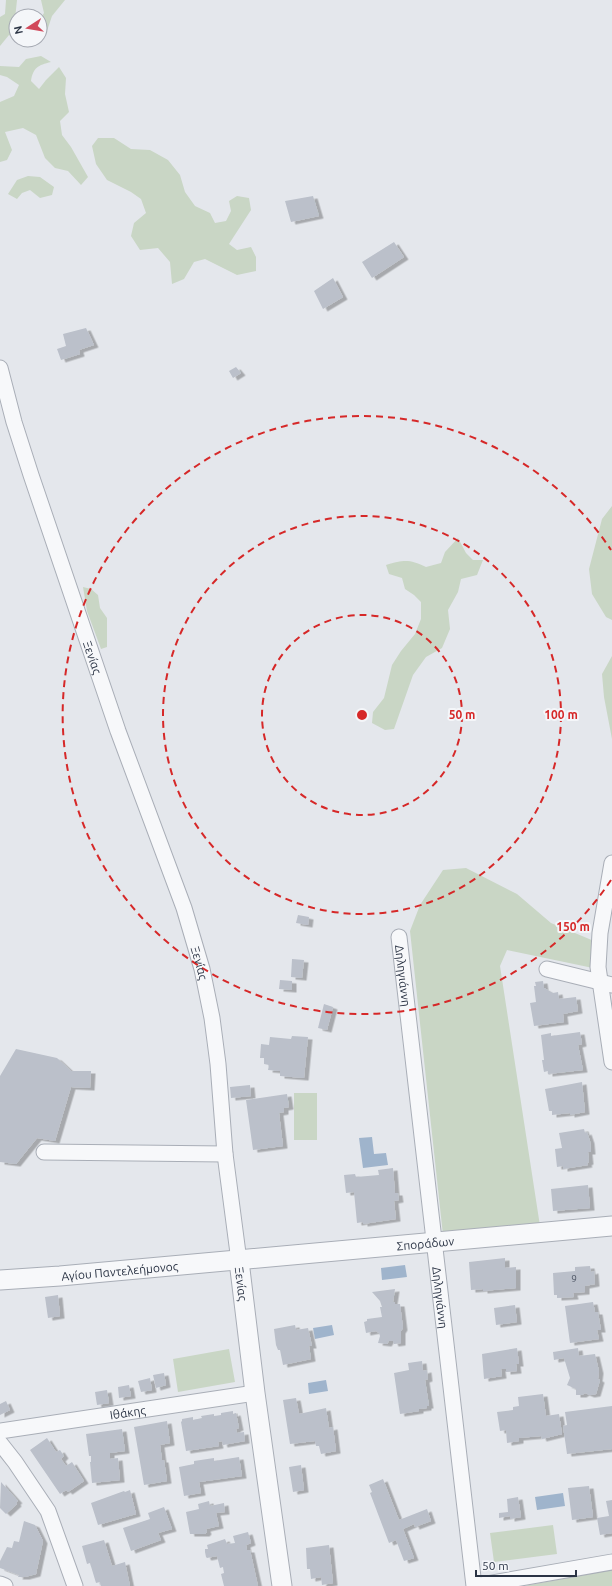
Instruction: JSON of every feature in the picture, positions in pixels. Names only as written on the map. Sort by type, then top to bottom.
[{"type":"street","name":"Ξενίας","points":[[0,368],[14,422],[31,475],[118,732],[184,908],[202,969],[212,1018],[218,1064],[225,1154],[255,1393],[282,1586]]},
{"type":"street","points":[[612,863],[600,933],[598,967],[606,983],[612,1062]]},
{"type":"street","name":"Δηληγιάννη","points":[[399,937],[475,1586]]},
{"type":"street","points":[[547,969],[606,983]]},
{"type":"street","points":[[44,1152],[225,1154]]},
{"type":"street","name":"Σποράδων","points":[[239,1261],[612,1226]]},
{"type":"street","name":"Αγίου Παντελεήμονος","points":[[0,1280],[239,1261]]},
{"type":"street","name":"Ιθάκης","points":[[0,1430],[255,1393]]},
{"type":"street","points":[[0,1443],[15,1462],[48,1511],[75,1586]]},
{"type":"street","points":[[475,1586],[612,1562]]},
{"type":"street","points":[[0,1584],[5,1586]]},
{"type":"green space","points":[[6,0],[17,0],[16,8],[8,8],[8,36],[0,46],[0,17],[5,14]]},
{"type":"green space","points":[[41,0],[65,0],[52,16],[48,28],[48,8],[43,8]]},
{"type":"green space","points":[[41,56],[51,62],[39,66],[33,73],[31,81],[39,89],[59,67],[66,78],[65,94],[69,112],[60,121],[62,135],[71,147],[88,177],[81,185],[68,171],[55,168],[45,158],[36,135],[23,128],[5,132],[12,150],[7,160],[0,162],[0,102],[14,96],[19,85],[7,77],[0,75],[0,66],[19,67],[26,59]]},
{"type":"green space","points":[[98,138],[114,138],[131,149],[150,150],[168,160],[180,175],[185,192],[195,206],[210,213],[215,223],[226,221],[231,211],[229,201],[237,196],[249,198],[251,210],[229,244],[237,250],[251,247],[256,257],[256,271],[237,275],[205,259],[194,262],[184,279],[172,284],[170,262],[158,248],[140,250],[131,236],[134,223],[146,213],[141,199],[131,192],[107,180],[96,164],[92,146]]},
{"type":"green space","points":[[28,176],[40,177],[54,187],[52,195],[40,198],[30,190],[22,193],[17,199],[8,194],[17,180]]},
{"type":"green space","points":[[612,506],[612,620],[606,617],[592,594],[589,569],[602,519]]},
{"type":"green space","points":[[458,538],[466,553],[473,560],[483,560],[477,575],[461,579],[458,592],[448,610],[450,629],[442,648],[426,657],[413,675],[394,729],[385,730],[372,723],[373,712],[384,698],[392,665],[415,634],[421,619],[421,602],[405,589],[402,578],[389,574],[386,565],[406,561],[426,567],[441,563],[445,552]]},
{"type":"green space","points":[[83,587],[91,589],[98,595],[100,608],[107,618],[107,647],[101,649],[87,611]]},
{"type":"green space","points":[[612,656],[612,739],[604,697],[602,674]]},
{"type":"green space","points":[[466,868],[517,894],[551,923],[594,941],[593,968],[507,950],[500,966],[540,1226],[443,1235],[410,931],[420,905],[443,870]]},
{"type":"green space","points":[[294,1093],[317,1093],[317,1140],[294,1140]]},
{"type":"green space","points":[[229,1349],[235,1382],[178,1392],[173,1359]]},
{"type":"green space","points":[[553,1525],[557,1554],[494,1562],[490,1533]]},
{"type":"green space","points":[[612,1570],[612,1586],[525,1586],[529,1585]]},
{"type":"water","points":[[372,1137],[374,1154],[386,1153],[388,1165],[363,1168],[359,1138]]},
{"type":"water","points":[[405,1265],[407,1277],[382,1280],[381,1268]]},
{"type":"water","points":[[332,1325],[334,1335],[315,1339],[313,1328]]},
{"type":"water","points":[[326,1380],[328,1391],[309,1394],[308,1383]]},
{"type":"water","points":[[563,1493],[565,1506],[537,1510],[535,1497]]},
{"type":"building","points":[[313,196],[319,216],[291,222],[285,201]]},
{"type":"building","points":[[394,242],[404,257],[372,278],[362,262]]},
{"type":"building","points":[[333,278],[343,297],[323,309],[314,291]]},
{"type":"building","points":[[86,328],[94,345],[79,350],[80,354],[61,360],[57,349],[66,346],[63,334]]},
{"type":"building","points":[[236,367],[241,373],[233,378],[229,371]]},
{"type":"building","points":[[298,915],[309,917],[308,925],[296,923]]},
{"type":"building","points":[[292,959],[304,960],[302,978],[291,977]]},
{"type":"building","points":[[280,980],[292,981],[292,990],[279,989]]},
{"type":"building","points":[[543,981],[544,988],[553,993],[558,992],[559,999],[576,997],[578,1011],[563,1014],[564,1022],[534,1026],[530,1003],[536,1002],[535,982]]},
{"type":"building","points":[[324,1004],[333,1007],[327,1030],[318,1028]]},
{"type":"building","points":[[580,1032],[582,1044],[578,1045],[583,1070],[548,1074],[548,1071],[544,1072],[541,1035],[551,1033],[551,1036]]},
{"type":"building","points":[[292,1036],[308,1037],[304,1078],[280,1076],[280,1071],[268,1070],[269,1065],[264,1064],[264,1058],[260,1058],[261,1044],[269,1045],[270,1037],[291,1039]]},
{"type":"building","points":[[16,1049],[57,1058],[71,1071],[91,1071],[90,1088],[71,1087],[55,1141],[37,1138],[16,1164],[0,1162],[0,1076]]},
{"type":"building","points":[[582,1082],[585,1112],[570,1115],[570,1113],[552,1115],[552,1111],[549,1111],[545,1089]]},
{"type":"building","points":[[250,1085],[251,1096],[231,1098],[230,1087]]},
{"type":"building","points":[[287,1094],[289,1107],[284,1108],[284,1112],[279,1113],[283,1146],[253,1150],[246,1100]]},
{"type":"building","points":[[584,1129],[585,1133],[587,1132],[590,1141],[591,1152],[588,1152],[588,1165],[563,1169],[563,1166],[557,1167],[555,1149],[562,1148],[559,1133]]},
{"type":"building","points":[[393,1168],[395,1193],[398,1193],[399,1200],[394,1201],[396,1219],[363,1224],[363,1222],[357,1223],[354,1192],[346,1193],[344,1175],[355,1174],[356,1177],[379,1175],[378,1170]]},
{"type":"building","points":[[588,1185],[590,1208],[553,1211],[551,1189]]},
{"type":"building","points":[[505,1258],[505,1268],[516,1267],[516,1288],[483,1291],[483,1289],[471,1290],[469,1262]]},
{"type":"building","points":[[590,1266],[591,1272],[594,1271],[595,1284],[585,1286],[585,1292],[573,1293],[574,1297],[557,1298],[557,1295],[554,1295],[553,1273],[575,1271],[575,1267]]},
{"type":"building","points":[[395,1289],[393,1302],[395,1302],[395,1304],[400,1304],[403,1328],[401,1331],[401,1343],[394,1344],[393,1341],[389,1341],[387,1344],[378,1343],[380,1336],[379,1333],[376,1331],[366,1333],[364,1322],[367,1321],[367,1319],[382,1317],[380,1307],[382,1307],[380,1301],[372,1292]]},
{"type":"building","points":[[58,1295],[60,1316],[48,1318],[45,1297]]},
{"type":"building","points":[[593,1302],[595,1312],[598,1312],[601,1330],[597,1330],[599,1339],[570,1343],[565,1306]]},
{"type":"building","points":[[515,1305],[517,1322],[496,1325],[494,1308]]},
{"type":"building","points":[[295,1325],[296,1330],[308,1328],[312,1346],[309,1346],[311,1359],[283,1365],[280,1350],[278,1350],[276,1345],[274,1329]]},
{"type":"building","points":[[517,1348],[519,1364],[516,1364],[517,1371],[506,1372],[506,1369],[501,1369],[502,1376],[484,1379],[482,1354]]},
{"type":"building","points":[[578,1348],[579,1356],[595,1354],[599,1371],[598,1379],[600,1380],[596,1394],[590,1395],[585,1393],[582,1395],[576,1395],[576,1389],[567,1385],[570,1378],[564,1358],[554,1360],[553,1352]]},
{"type":"building","points":[[422,1361],[423,1371],[427,1370],[428,1379],[425,1380],[429,1406],[427,1406],[427,1408],[419,1409],[419,1411],[400,1414],[394,1373],[409,1370],[408,1363]]},
{"type":"building","points":[[164,1373],[166,1385],[156,1388],[153,1375]]},
{"type":"building","points":[[150,1378],[152,1390],[141,1392],[138,1381]]},
{"type":"building","points":[[129,1385],[131,1396],[119,1398],[118,1387]]},
{"type":"building","points":[[107,1390],[109,1403],[97,1405],[95,1392]]},
{"type":"building","points":[[543,1394],[546,1416],[559,1414],[562,1434],[542,1439],[541,1436],[519,1438],[519,1441],[507,1443],[506,1430],[500,1431],[497,1412],[513,1410],[513,1407],[519,1406],[518,1397]]},
{"type":"building","points":[[296,1398],[299,1414],[326,1408],[329,1428],[333,1427],[336,1451],[321,1454],[319,1446],[316,1446],[315,1441],[290,1444],[283,1400]]},
{"type":"building","points":[[6,1401],[10,1410],[0,1415],[0,1404]]},
{"type":"building","points":[[612,1406],[612,1449],[567,1454],[563,1426],[567,1425],[565,1412]]},
{"type":"building","points":[[233,1411],[233,1414],[236,1413],[239,1428],[236,1429],[237,1433],[244,1432],[245,1441],[223,1445],[222,1441],[218,1442],[219,1446],[186,1451],[181,1422],[182,1419],[193,1417],[193,1420],[202,1418],[201,1416],[214,1414],[214,1416],[221,1415],[221,1413]]},
{"type":"building","points":[[167,1421],[170,1443],[160,1445],[167,1481],[144,1485],[134,1427]]},
{"type":"building","points":[[122,1429],[125,1451],[110,1453],[110,1459],[118,1458],[120,1480],[92,1483],[90,1462],[91,1456],[89,1456],[86,1434]]},
{"type":"building","points":[[47,1438],[56,1452],[60,1450],[64,1456],[61,1459],[66,1466],[72,1462],[84,1481],[68,1492],[66,1490],[60,1494],[30,1450]]},
{"type":"building","points":[[239,1457],[242,1476],[199,1482],[201,1493],[184,1496],[179,1467],[194,1464],[194,1461],[214,1458],[214,1461]]},
{"type":"building","points":[[301,1465],[304,1490],[293,1492],[289,1467]]},
{"type":"building","points":[[383,1479],[399,1520],[427,1509],[431,1521],[415,1527],[414,1524],[403,1529],[414,1558],[404,1561],[396,1540],[389,1543],[370,1493],[372,1492],[369,1485]]},
{"type":"building","points":[[1,1482],[18,1501],[16,1502],[17,1504],[6,1514],[0,1508]]},
{"type":"building","points":[[589,1486],[593,1517],[572,1520],[568,1488]]},
{"type":"building","points":[[130,1490],[136,1514],[98,1525],[91,1503]]},
{"type":"building","points":[[518,1497],[521,1517],[510,1519],[510,1516],[499,1518],[499,1513],[508,1512],[507,1499]]},
{"type":"building","points":[[612,1500],[612,1533],[600,1535],[597,1518],[609,1516],[606,1501]]},
{"type":"building","points":[[209,1501],[210,1506],[224,1503],[225,1512],[216,1513],[219,1526],[206,1529],[207,1532],[205,1534],[190,1534],[186,1512],[199,1509],[198,1504]]},
{"type":"building","points":[[164,1507],[172,1529],[158,1533],[161,1540],[131,1551],[123,1528],[150,1519],[148,1513]]},
{"type":"building","points":[[24,1521],[35,1525],[43,1541],[36,1574],[18,1577],[19,1575],[0,1568],[0,1561],[7,1547],[12,1548],[14,1541],[19,1542]]},
{"type":"building","points":[[248,1532],[251,1543],[246,1545],[247,1550],[250,1550],[258,1586],[224,1586],[221,1574],[224,1573],[223,1567],[220,1568],[217,1556],[206,1557],[205,1549],[208,1549],[207,1545],[225,1539],[227,1544],[235,1543],[233,1536]]},
{"type":"building","points":[[104,1540],[112,1566],[125,1562],[130,1586],[101,1586],[100,1582],[96,1583],[90,1563],[87,1564],[82,1546]]},
{"type":"building","points":[[329,1545],[333,1583],[322,1585],[321,1577],[311,1579],[310,1569],[307,1569],[306,1548]]}]
